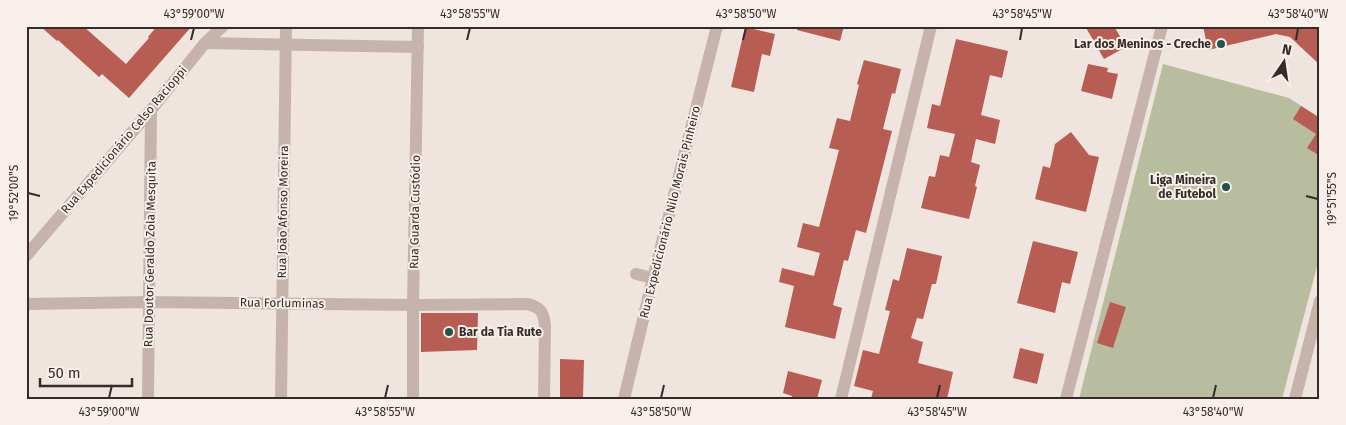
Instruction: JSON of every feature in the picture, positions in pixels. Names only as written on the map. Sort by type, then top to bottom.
[{"type":"street","name":"Rua Expedicionário Celso Racioppi","points":[[26,256],[151,110],[205,43],[223,26]]},
{"type":"street","name":"Rua João Afonso Moreira","points":[[281,399],[286,26]]},
{"type":"street","name":"Rua Guarda Custódio","points":[[413,399],[418,26]]},
{"type":"street","name":"Rua Expedicionário Nilo Morais Pinheiro","points":[[624,399],[718,26]]},
{"type":"street","points":[[841,399],[930,26]]},
{"type":"street","points":[[1066,399],[1162,26]]},
{"type":"street","points":[[205,43],[418,47]]},
{"type":"street","name":"Rua Doutor Geraldo Zola Mesquita","points":[[148,399],[151,110]]},
{"type":"street","points":[[636,274],[653,278]]},
{"type":"street","points":[[1294,399],[1320,301]]},
{"type":"street","name":"Rua Forluminas","points":[[26,304],[150,302],[413,305],[528,304],[537,307],[544,314],[544,399]]},
{"type":"green space","name":"Liga Mineira de Futebol","points":[[1163,64],[1289,98],[1320,118],[1320,255],[1282,399],[1079,399]]},
{"type":"building","points":[[40,26],[83,26],[126,64],[157,26],[192,26],[129,98],[102,74],[99,77]]},
{"type":"building","points":[[797,26],[844,26],[840,41],[797,30]]},
{"type":"building","points":[[1085,26],[1114,26],[1126,47],[1104,59]]},
{"type":"building","name":"Lar dos Meninos - Creche","points":[[1203,26],[1320,26],[1320,65],[1290,37],[1276,34],[1208,50]]},
{"type":"building","points":[[745,27],[775,34],[770,56],[762,54],[754,92],[731,87]]},
{"type":"building","points":[[956,39],[1008,51],[1002,78],[990,75],[981,115],[1000,120],[995,144],[976,139],[971,162],[980,165],[969,219],[921,208],[929,176],[935,177],[940,155],[949,157],[955,134],[927,128],[932,104],[940,106]]},
{"type":"building","points":[[864,60],[901,69],[895,94],[892,93],[883,129],[892,131],[866,233],[856,230],[848,261],[844,260],[833,305],[842,308],[835,339],[785,327],[794,286],[779,282],[782,268],[814,276],[820,253],[797,247],[803,223],[819,227],[839,150],[829,148],[837,118],[850,121]]},
{"type":"building","points":[[1088,64],[1108,68],[1107,72],[1118,74],[1112,99],[1081,91]]},
{"type":"building","points":[[1301,106],[1320,118],[1320,156],[1307,148],[1316,134],[1293,119]]},
{"type":"building","points":[[1071,132],[1089,155],[1099,157],[1086,212],[1035,199],[1043,166],[1050,168],[1055,144]]},
{"type":"building","points":[[1033,241],[1078,252],[1070,284],[1062,282],[1055,313],[1017,303]]},
{"type":"building","points":[[907,248],[942,256],[936,284],[932,284],[923,319],[917,318],[911,338],[923,342],[918,363],[953,372],[947,399],[871,399],[873,391],[854,386],[863,350],[879,354],[890,311],[885,310],[893,279],[899,281]]},
{"type":"building","points":[[1110,302],[1126,307],[1113,348],[1097,343]]},
{"type":"building","name":"Bar da Tia Rute","points":[[421,313],[478,313],[477,350],[421,352]]},
{"type":"building","points":[[1020,348],[1044,354],[1037,384],[1013,378]]},
{"type":"building","points":[[560,359],[584,360],[583,399],[560,399]]},
{"type":"building","points":[[788,371],[822,380],[817,399],[792,399],[792,396],[783,393]]},
{"type":"place","name":"Lar dos Meninos - Creche","points":[[1221,44]]},
{"type":"place","name":"Liga Mineira de Futebol","points":[[1226,187]]},
{"type":"place","name":"Bar da Tia Rute","points":[[449,332]]}]
